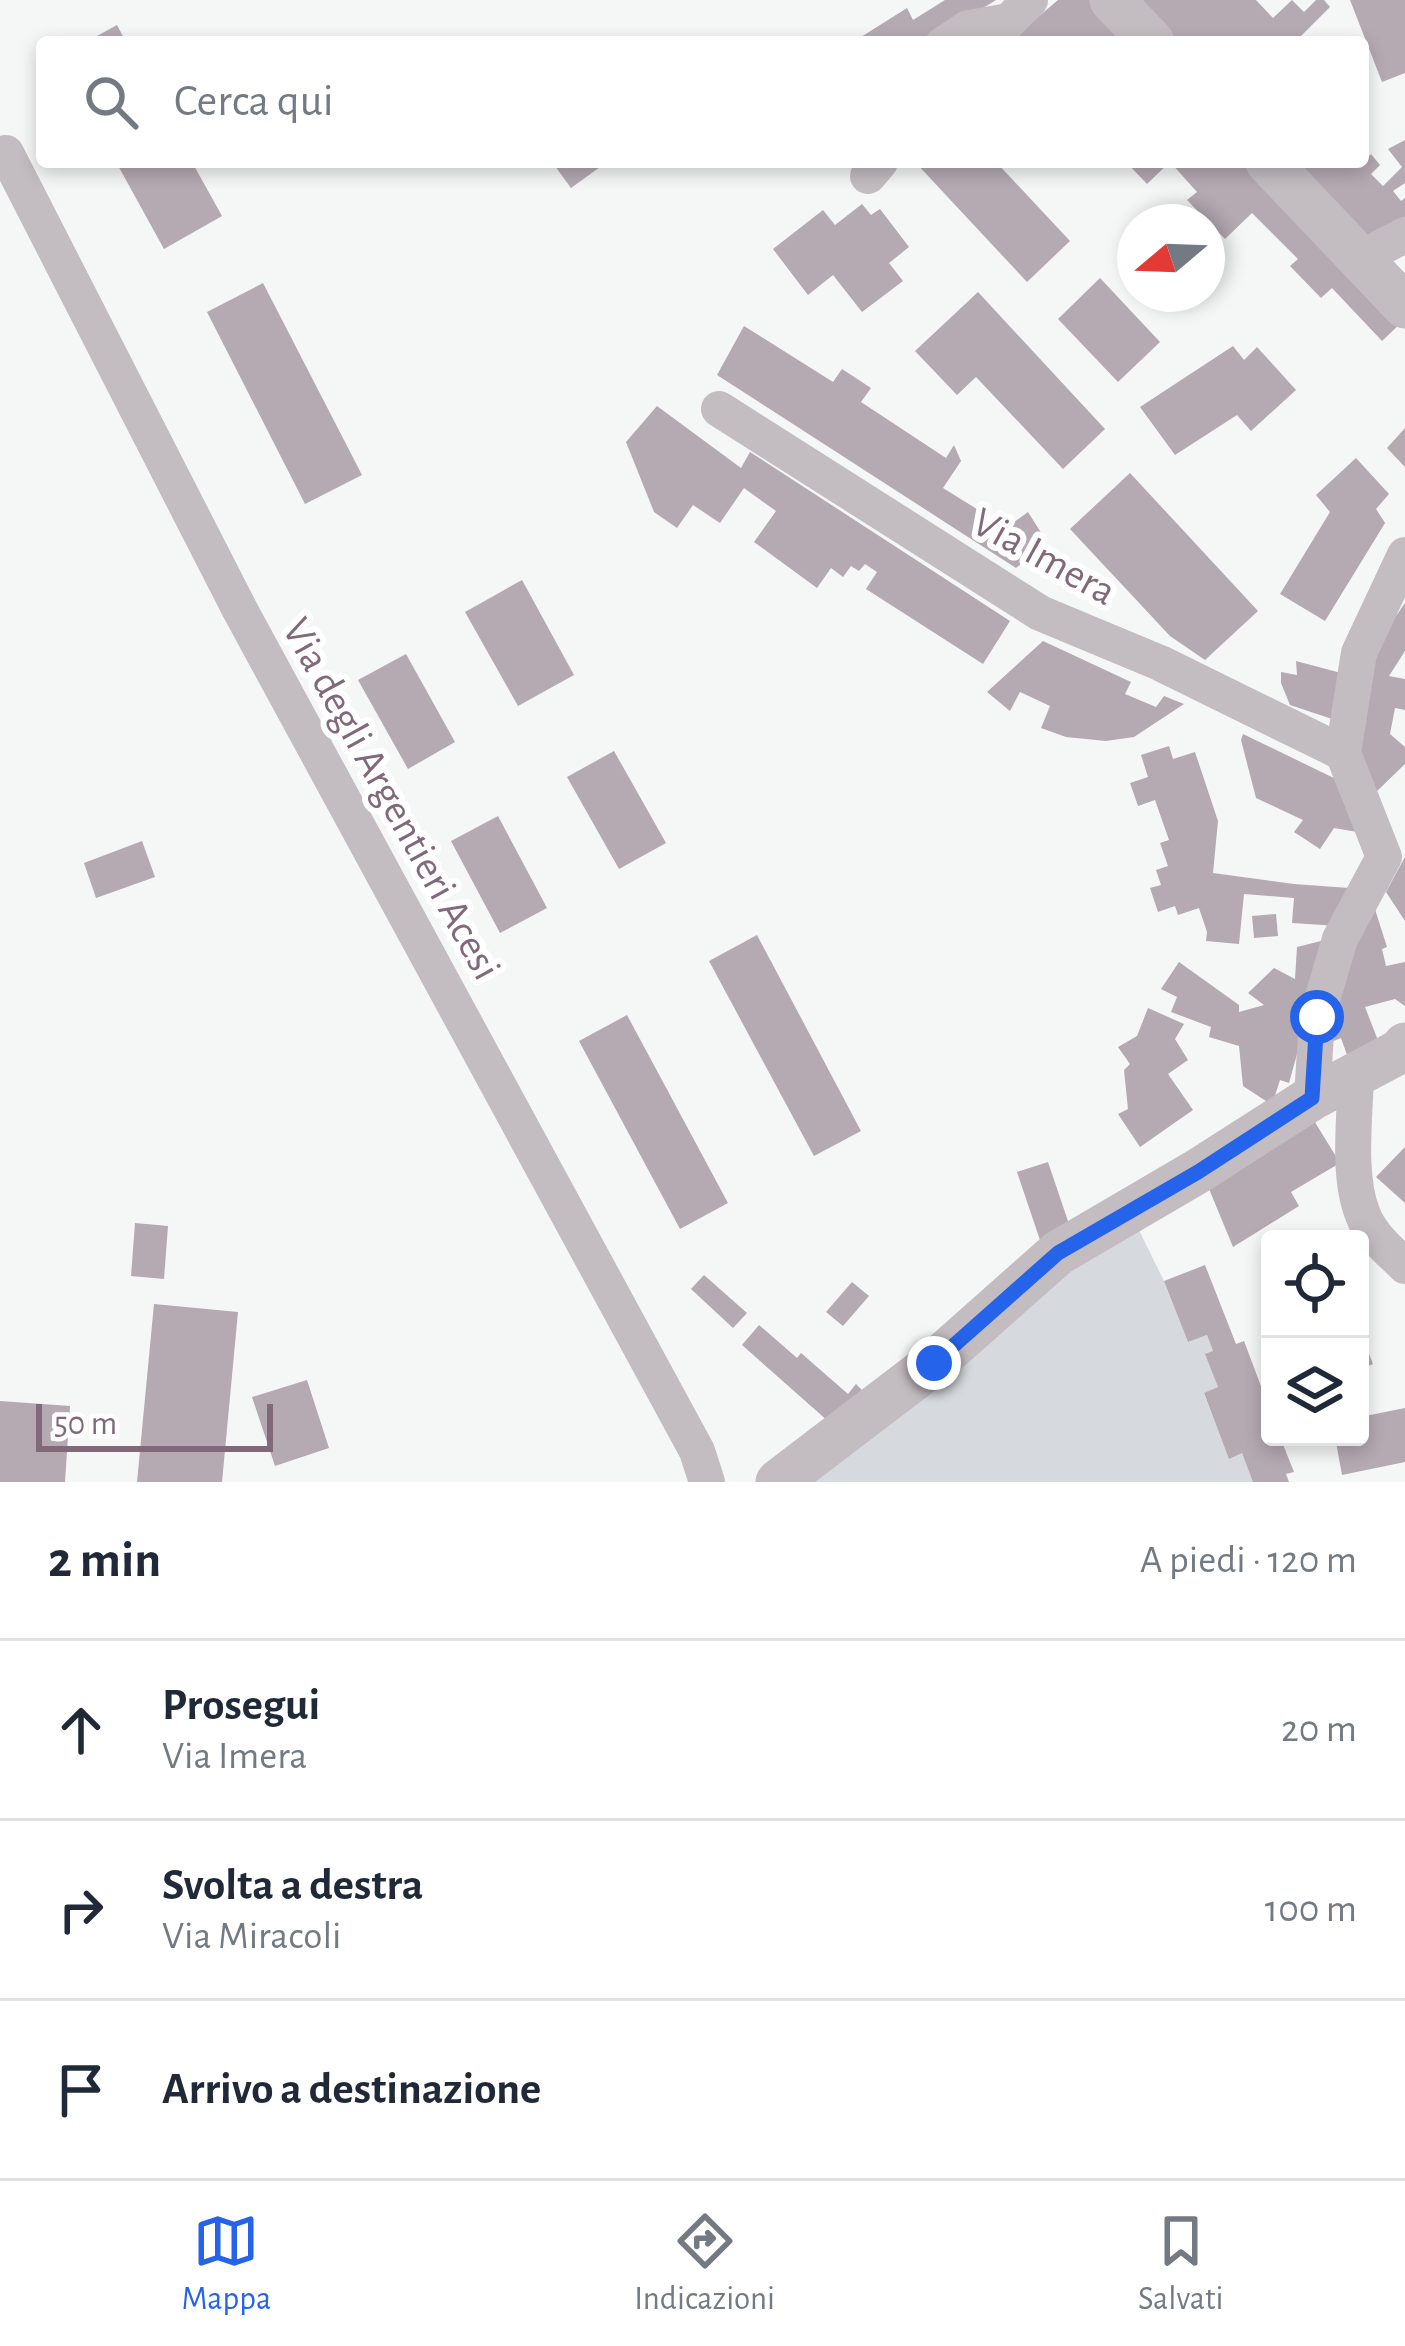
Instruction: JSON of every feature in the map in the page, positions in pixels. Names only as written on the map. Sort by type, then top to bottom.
[{"type":"street","points":[[1112,0],[1146,36]]},
{"type":"street","points":[[949,36],[966,24],[1010,19]]},
{"type":"street","name":"Via degli Argentieri Acesi","points":[[6,153],[240,610],[697,1451],[706,1482]]},
{"type":"street","points":[[1274,168],[1405,306]]},
{"type":"street","points":[[1365,262],[1379,248],[1405,235]]},
{"type":"street","name":"Via Imera","points":[[719,409],[1040,613],[1160,663],[1343,753]]},
{"type":"street","points":[[1312,1098],[1317,1017],[1334,959],[1384,857],[1343,753],[1359,653],[1405,554]]},
{"type":"street","points":[[778,1482],[934,1363],[1058,1253],[1405,1045]]},
{"type":"street","points":[[1355,1074],[1355,1182],[1363,1217],[1378,1240],[1405,1265]]},
{"type":"shaded area","points":[[1135,1222],[1188,1342],[1207,1335],[1213,1351],[1206,1355],[1218,1387],[1204,1394],[1229,1458],[1242,1453],[1253,1482],[813,1482],[959,1357]]},
{"type":"building","points":[[945,0],[996,0],[939,36],[863,36],[907,8],[913,20]]},
{"type":"building","points":[[1058,0],[1091,0],[1126,36],[1016,36]]},
{"type":"building","points":[[1135,0],[1256,0],[1273,18],[1292,0],[1304,12],[1316,0],[1330,7],[1301,36],[1170,36]]},
{"type":"building","points":[[1350,0],[1405,0],[1405,73],[1382,82],[1369,36],[1364,36]]},
{"type":"building","points":[[117,25],[123,36],[97,36]]},
{"type":"building","points":[[1405,140],[1405,183],[1393,191],[1401,201],[1405,198],[1405,223],[1369,241],[1298,168],[1369,168],[1371,154],[1380,165],[1371,174],[1383,186],[1402,167],[1388,149]]},
{"type":"building","points":[[119,168],[195,168],[222,216],[164,249]]},
{"type":"building","points":[[556,168],[599,168],[571,188]]},
{"type":"building","points":[[921,168],[1002,168],[1070,241],[1027,282]]},
{"type":"building","points":[[1132,168],[1164,168],[1147,184]]},
{"type":"building","points":[[1175,168],[1253,168],[1401,323],[1382,341],[1332,288],[1321,298],[1290,266],[1298,259],[1252,213],[1225,239],[1225,204],[1187,200],[1197,192]]},
{"type":"building","points":[[862,204],[871,215],[880,209],[909,247],[889,263],[903,281],[862,312],[833,275],[808,295],[773,249],[823,210],[835,225]]},
{"type":"building","points":[[1100,278],[1117,296],[1117,312],[1132,312],[1160,342],[1118,382],[1058,319]]},
{"type":"building","points":[[263,283],[362,475],[305,504],[207,312]]},
{"type":"building","points":[[978,292],[1105,429],[1063,469],[976,377],[957,395],[915,351]]},
{"type":"building","points":[[744,326],[833,382],[842,369],[871,388],[861,402],[946,458],[954,445],[961,461],[943,488],[1002,531],[1028,512],[1047,542],[1016,568],[717,375]]},
{"type":"building","points":[[1233,346],[1244,360],[1257,347],[1296,390],[1251,431],[1237,415],[1175,455],[1140,407]]},
{"type":"building","points":[[657,406],[741,468],[750,452],[1010,621],[983,664],[866,589],[877,572],[865,564],[859,571],[851,566],[843,577],[831,568],[817,588],[754,542],[776,511],[744,488],[720,523],[693,505],[677,528],[654,512],[626,442]]},
{"type":"building","points":[[1405,428],[1405,467],[1387,448]]},
{"type":"building","points":[[1356,458],[1389,494],[1376,509],[1385,523],[1325,621],[1280,594],[1330,512],[1316,495]]},
{"type":"building","points":[[1130,473],[1258,611],[1205,660],[1170,636],[1070,529]]},
{"type":"building","points":[[522,580],[574,675],[518,706],[465,612]]},
{"type":"building","points":[[1405,603],[1405,651],[1389,676],[1405,679],[1405,710],[1395,708],[1390,734],[1405,747],[1405,764],[1373,795],[1356,761],[1364,702],[1381,638]]},
{"type":"building","points":[[1043,641],[1131,682],[1125,694],[1156,707],[1164,696],[1184,704],[1134,737],[1106,741],[1066,737],[1041,728],[1050,706],[1020,692],[1010,711],[987,692]]},
{"type":"building","points":[[406,654],[455,742],[408,769],[358,680]]},
{"type":"building","points":[[1296,661],[1341,673],[1338,721],[1290,705],[1281,672],[1297,675]]},
{"type":"building","points":[[1243,734],[1338,780],[1363,833],[1334,828],[1320,849],[1294,832],[1303,820],[1256,798]]},
{"type":"building","points":[[1169,746],[1173,759],[1195,752],[1218,821],[1213,873],[1349,888],[1338,926],[1292,923],[1294,898],[1244,894],[1239,944],[1206,941],[1199,908],[1178,915],[1175,906],[1158,912],[1150,888],[1161,885],[1156,870],[1168,866],[1160,843],[1169,840],[1155,800],[1138,806],[1130,783],[1148,777],[1141,755]]},
{"type":"building","points":[[614,751],[666,843],[619,869],[567,777]]},
{"type":"building","points":[[498,816],[547,908],[500,933],[451,841]]},
{"type":"building","points":[[142,841],[155,877],[96,898],[84,863]]},
{"type":"building","points":[[1405,857],[1405,921],[1386,892]]},
{"type":"building","points":[[1374,906],[1387,947],[1382,949],[1386,966],[1405,962],[1405,1006],[1395,999],[1365,1007],[1379,1043],[1347,1055],[1341,1038],[1324,1045],[1335,980]]},
{"type":"building","points":[[1276,914],[1278,936],[1254,938],[1252,916]]},
{"type":"building","points":[[757,935],[861,1131],[814,1156],[709,961]]},
{"type":"building","points":[[1329,939],[1289,1083],[1280,1080],[1272,1105],[1243,1086],[1239,1046],[1209,1037],[1211,1027],[1171,1012],[1177,997],[1161,989],[1179,962],[1239,1005],[1239,1012],[1264,1005],[1248,993],[1274,968],[1295,979],[1297,947]]},
{"type":"building","points":[[1148,1008],[1184,1024],[1175,1039],[1188,1060],[1168,1074],[1193,1110],[1140,1147],[1118,1114],[1128,1109],[1124,1070],[1130,1064],[1118,1047],[1137,1036]]},
{"type":"building","points":[[627,1015],[728,1203],[680,1229],[579,1041]]},
{"type":"building","points":[[1313,1119],[1340,1163],[1291,1192],[1299,1206],[1233,1247],[1207,1184]]},
{"type":"building","points":[[1405,1147],[1405,1203],[1376,1177]]},
{"type":"building","points":[[1048,1162],[1072,1233],[1043,1249],[1017,1172]]},
{"type":"building","points":[[135,1223],[168,1226],[164,1279],[131,1276]]},
{"type":"building","points":[[1205,1265],[1236,1344],[1244,1341],[1261,1386],[1261,1446],[1284,1446],[1294,1472],[1286,1474],[1289,1482],[1253,1482],[1242,1453],[1229,1459],[1204,1393],[1218,1387],[1205,1354],[1213,1351],[1207,1335],[1188,1342],[1164,1281]]},
{"type":"building","points":[[704,1275],[747,1313],[733,1328],[691,1289]]},
{"type":"building","points":[[852,1282],[869,1296],[843,1326],[826,1312]]},
{"type":"building","points":[[154,1304],[238,1312],[222,1482],[137,1482]]},
{"type":"building","points":[[759,1325],[797,1358],[801,1353],[848,1394],[856,1384],[867,1395],[829,1422],[742,1345]]},
{"type":"building","points":[[307,1380],[329,1448],[275,1466],[252,1397]]},
{"type":"building","points":[[0,1401],[70,1406],[65,1482],[0,1482]]},
{"type":"building","points":[[1405,1408],[1405,1462],[1342,1475],[1337,1446],[1369,1446],[1369,1415]]},
{"type":"route","points":[[934,1363],[1058,1253],[1198,1172],[1312,1098],[1317,1017]]}]
